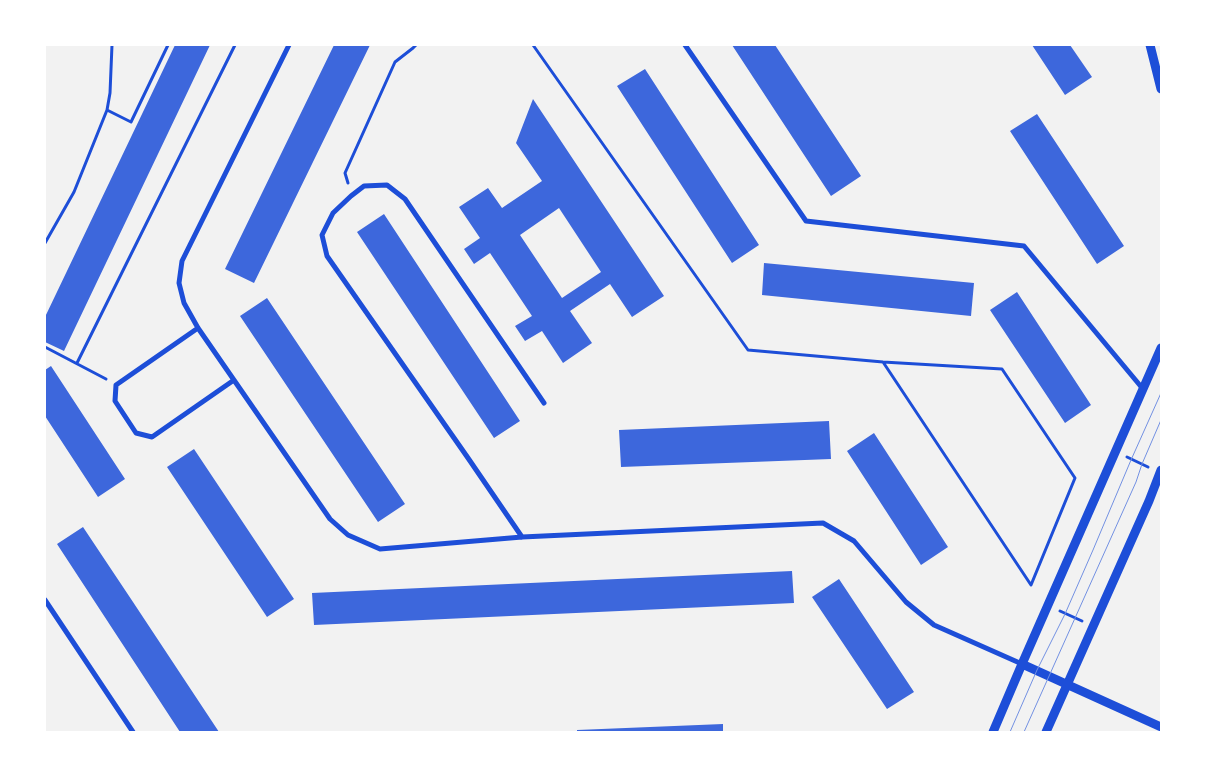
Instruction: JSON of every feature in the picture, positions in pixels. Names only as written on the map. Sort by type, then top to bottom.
[{"type":"street","points":[[289,45],[182,261],[179,283],[184,303],[198,328],[330,519],[348,535],[380,549],[522,537],[822,522],[854,542],[906,602],[934,625],[1161,727]]},
{"type":"street","points":[[685,45],[806,220],[1024,246],[1143,389]]},
{"type":"street","points":[[1150,45],[1161,88]]},
{"type":"street","points":[[522,537],[327,256],[322,235],[332,213],[364,186],[387,185],[406,200],[544,403]]},
{"type":"street","points":[[198,328],[116,385],[115,401],[136,433],[152,437],[234,380]]},
{"type":"street","points":[[994,732],[1047,606],[1161,348]]},
{"type":"street","points":[[1046,732],[1161,472]]},
{"type":"street","points":[[45,600],[133,732]]},
{"type":"path","points":[[45,243],[74,192],[107,110],[110,93],[112,45]]},
{"type":"path","points":[[107,110],[131,122],[168,45]]},
{"type":"path","points":[[77,363],[235,45]]},
{"type":"path","points":[[351,196],[345,173],[396,62],[416,45]]},
{"type":"path","points":[[533,45],[748,350],[883,362],[1002,368],[1075,478],[1031,585],[883,362]]},
{"type":"path","points":[[45,347],[116,385]]},
{"type":"path","points":[[1114,452],[1161,472]]},
{"type":"path","points":[[1047,606],[1094,626]]},
{"type":"building","points":[[175,45],[210,45],[64,351],[45,342],[45,317]]},
{"type":"building","points":[[334,45],[370,45],[254,283],[225,269]]},
{"type":"building","points":[[732,45],[775,45],[861,176],[831,196]]},
{"type":"building","points":[[1032,45],[1070,45],[1092,77],[1065,95]]},
{"type":"building","points":[[645,69],[759,245],[732,263],[617,86]]},
{"type":"building","points":[[533,99],[664,296],[632,317],[610,284],[570,311],[592,343],[563,363],[542,331],[525,341],[515,326],[532,316],[490,253],[474,264],[464,249],[480,238],[459,207],[488,188],[502,208],[542,181],[516,143]],"holes":[[[559,208],[601,272],[562,298],[520,235]]]},
{"type":"building","points":[[1037,114],[1124,246],[1097,264],[1010,131]]},
{"type":"building","points":[[384,214],[520,421],[494,438],[357,232]]},
{"type":"building","points":[[764,263],[974,283],[971,316],[762,295]]},
{"type":"building","points":[[1017,292],[1091,405],[1065,423],[990,310]]},
{"type":"building","points":[[267,298],[405,504],[378,522],[240,316]]},
{"type":"building","points":[[51,366],[125,479],[98,497],[45,416],[45,370]]},
{"type":"building","points":[[829,421],[831,459],[621,467],[619,430]]},
{"type":"building","points":[[874,433],[948,547],[921,565],[847,451]]},
{"type":"building","points":[[194,449],[294,599],[267,617],[167,467]]},
{"type":"building","points":[[83,527],[219,732],[180,732],[57,544]]},
{"type":"building","points":[[792,571],[794,603],[314,625],[312,593]]},
{"type":"building","points":[[839,579],[914,692],[887,709],[812,597]]},
{"type":"building","points":[[723,724],[723,732],[577,732],[577,730]]},
{"type":"tram line","points":[[1010,732],[1037,670],[1065,614],[1161,393]]},
{"type":"tram line","points":[[1024,732],[1136,482],[1161,420]]}]
